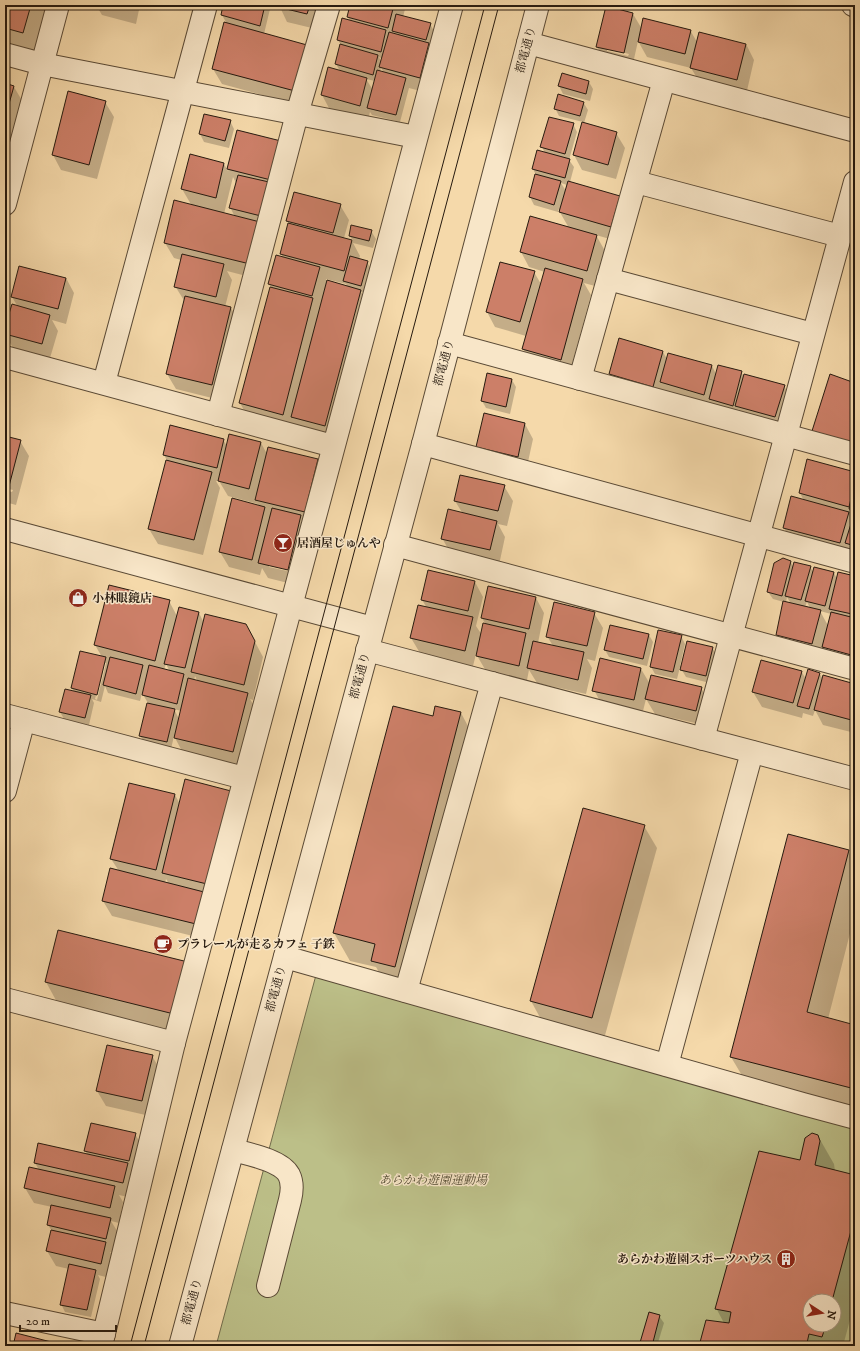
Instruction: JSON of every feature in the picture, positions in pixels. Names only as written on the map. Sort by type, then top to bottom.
[{"type":"street","points":[[5,204],[58,5]]},
{"type":"street","points":[[104,383],[206,5]]},
{"type":"street","points":[[218,415],[297,114],[329,5]]},
{"type":"street","points":[[5,1314],[102,1340],[174,1043],[290,605],[452,5]]},
{"type":"street","name":"都電通り","points":[[180,1346],[423,444],[538,5]]},
{"type":"street","points":[[528,43],[855,131]]},
{"type":"street","points":[[5,54],[42,64],[416,137]]},
{"type":"street","points":[[580,379],[664,80]]},
{"type":"street","points":[[636,182],[840,236]]},
{"type":"street","points":[[703,739],[855,182]]},
{"type":"street","points":[[608,279],[813,334]]},
{"type":"street","points":[[449,343],[855,454]]},
{"type":"street","points":[[5,357],[333,446]]},
{"type":"street","points":[[423,444],[855,562]]},
{"type":"street","points":[[5,529],[373,628]]},
{"type":"street","points":[[395,545],[855,669]]},
{"type":"street","points":[[367,650],[855,779]]},
{"type":"street","points":[[406,991],[492,683]]},
{"type":"street","points":[[5,791],[15,718],[244,778]]},
{"type":"street","points":[[667,1065],[752,752]]},
{"type":"street","points":[[285,957],[855,1118]]},
{"type":"street","points":[[5,999],[174,1043]]},
{"type":"street","points":[[233,1150],[259,1157],[282,1167],[289,1175],[292,1188],[290,1200],[268,1286]]},
{"type":"green space","name":"あらかわ遊園運動場","points":[[316,975],[855,1129],[855,1346],[216,1346]]},
{"type":"building","points":[[5,5],[31,5],[23,33],[5,28]]},
{"type":"building","points":[[112,5],[128,5],[127,9]]},
{"type":"building","points":[[223,5],[265,5],[260,26],[221,15]]},
{"type":"building","points":[[278,5],[310,5],[307,14],[278,7]]},
{"type":"building","points":[[350,5],[394,5],[388,28],[347,17]]},
{"type":"building","points":[[606,6],[633,13],[624,53],[596,47]]},
{"type":"building","points":[[396,14],[431,23],[426,40],[392,31]]},
{"type":"building","points":[[342,18],[386,30],[381,52],[337,40]]},
{"type":"building","points":[[643,18],[691,30],[685,54],[638,42]]},
{"type":"building","points":[[224,22],[307,45],[295,91],[212,69]]},
{"type":"building","points":[[389,32],[429,43],[420,78],[379,67]]},
{"type":"building","points":[[699,32],[746,44],[737,80],[690,68]]},
{"type":"building","points":[[340,44],[378,55],[373,75],[335,64]]},
{"type":"building","points":[[328,67],[367,78],[360,106],[321,95]]},
{"type":"building","points":[[377,70],[406,78],[396,115],[367,108]]},
{"type":"building","points":[[562,73],[589,81],[586,94],[558,86]]},
{"type":"building","points":[[5,83],[14,86],[5,118]]},
{"type":"building","points":[[68,91],[106,101],[89,165],[52,155]]},
{"type":"building","points":[[558,94],[584,102],[580,116],[554,109]]},
{"type":"building","points":[[204,114],[231,120],[225,141],[199,134]]},
{"type":"building","points":[[549,117],[574,123],[565,154],[540,147]]},
{"type":"building","points":[[582,122],[617,132],[608,165],[573,155]]},
{"type":"building","points":[[237,130],[281,141],[271,180],[227,169]]},
{"type":"building","points":[[537,150],[570,159],[565,178],[532,169]]},
{"type":"building","points":[[190,154],[224,163],[216,198],[181,189]]},
{"type":"building","points":[[535,174],[561,181],[554,205],[529,197]]},
{"type":"building","points":[[238,175],[269,182],[261,216],[229,208]]},
{"type":"building","points":[[568,181],[620,196],[611,227],[559,212]]},
{"type":"building","points":[[294,192],[341,204],[333,233],[286,221]]},
{"type":"building","points":[[174,200],[260,222],[250,264],[164,243]]},
{"type":"building","points":[[530,216],[597,235],[587,271],[520,252]]},
{"type":"building","points":[[288,223],[352,240],[344,271],[280,254]]},
{"type":"building","points":[[351,225],[372,230],[369,241],[349,236]]},
{"type":"building","points":[[182,254],[224,264],[216,297],[174,287]]},
{"type":"building","points":[[276,255],[320,267],[312,296],[268,284]]},
{"type":"building","points":[[350,256],[368,261],[361,286],[343,281]]},
{"type":"building","points":[[500,262],[535,271],[520,322],[486,312]]},
{"type":"building","points":[[19,266],[66,278],[58,309],[11,297]]},
{"type":"building","points":[[545,268],[583,279],[561,360],[522,349]]},
{"type":"building","points":[[327,280],[361,290],[325,426],[291,417]]},
{"type":"building","points":[[270,287],[313,298],[283,415],[239,403]]},
{"type":"building","points":[[185,296],[231,307],[212,385],[166,374]]},
{"type":"building","points":[[12,304],[50,315],[42,344],[5,334],[5,327]]},
{"type":"building","points":[[619,338],[663,351],[653,387],[609,374]]},
{"type":"building","points":[[668,353],[712,365],[704,395],[660,382]]},
{"type":"building","points":[[718,365],[742,371],[733,406],[709,399]]},
{"type":"building","points":[[487,373],[512,379],[506,407],[481,401]]},
{"type":"building","points":[[744,374],[785,385],[775,417],[735,406]]},
{"type":"building","points":[[830,374],[855,383],[855,432],[851,443],[812,431]]},
{"type":"building","points":[[484,413],[525,423],[518,457],[476,447]]},
{"type":"building","points":[[170,425],[224,439],[217,468],[163,455]]},
{"type":"building","points":[[229,434],[261,442],[249,489],[218,481]]},
{"type":"building","points":[[5,436],[21,440],[8,490],[5,489]]},
{"type":"building","points":[[268,447],[318,459],[305,512],[255,500]]},
{"type":"building","points":[[807,459],[855,472],[855,482],[849,507],[799,493]]},
{"type":"building","points":[[166,460],[212,472],[194,540],[148,529]]},
{"type":"building","points":[[460,475],[505,485],[498,511],[454,501]]},
{"type":"building","points":[[855,488],[855,511],[849,509]]},
{"type":"building","points":[[791,496],[849,512],[840,543],[783,528]]},
{"type":"building","points":[[232,498],[265,507],[252,560],[219,552]]},
{"type":"building","points":[[272,508],[301,515],[288,570],[258,563]]},
{"type":"building","points":[[448,509],[497,521],[490,550],[441,539]]},
{"type":"building","points":[[855,514],[855,546],[845,543]]},
{"type":"building","points":[[783,558],[791,561],[782,596],[767,592],[774,563]]},
{"type":"building","points":[[794,562],[811,566],[801,600],[785,596]]},
{"type":"building","points":[[814,567],[834,572],[825,606],[805,601]]},
{"type":"building","points":[[428,570],[475,581],[468,611],[421,600]]},
{"type":"building","points":[[838,572],[855,576],[855,603],[852,614],[829,609]]},
{"type":"building","points":[[109,585],[170,600],[155,661],[94,645]]},
{"type":"building","points":[[488,586],[536,597],[529,629],[481,618]]},
{"type":"building","points":[[783,601],[821,610],[812,644],[776,635]]},
{"type":"building","points":[[554,602],[595,612],[587,646],[546,637]]},
{"type":"building","points":[[418,605],[473,617],[465,651],[410,638]]},
{"type":"building","points":[[179,607],[199,612],[185,668],[164,664]]},
{"type":"building","points":[[831,612],[855,618],[855,656],[822,647]]},
{"type":"building","points":[[205,614],[246,624],[255,641],[244,685],[191,672]]},
{"type":"building","points":[[483,623],[526,633],[519,666],[476,656]]},
{"type":"building","points":[[610,625],[649,634],[643,659],[604,650]]},
{"type":"building","points":[[658,630],[682,635],[673,672],[650,667]]},
{"type":"building","points":[[533,641],[584,652],[578,680],[527,668]]},
{"type":"building","points":[[687,641],[713,647],[706,676],[680,670]]},
{"type":"building","points":[[80,651],[106,657],[97,695],[71,688]]},
{"type":"building","points":[[110,657],[143,665],[136,694],[103,685]]},
{"type":"building","points":[[600,658],[641,668],[634,700],[592,691]]},
{"type":"building","points":[[761,660],[802,671],[793,703],[752,692]]},
{"type":"building","points":[[149,665],[184,674],[177,704],[142,695]]},
{"type":"building","points":[[808,669],[820,673],[809,709],[797,706]]},
{"type":"building","points":[[651,675],[702,687],[696,711],[645,699]]},
{"type":"building","points":[[823,675],[855,684],[855,721],[814,710]]},
{"type":"building","points":[[188,678],[248,693],[233,752],[174,738]]},
{"type":"building","points":[[65,689],[91,695],[85,718],[59,712]]},
{"type":"building","points":[[147,703],[175,709],[167,742],[139,736]]},
{"type":"building","points":[[393,706],[433,716],[435,706],[461,712],[395,967],[371,961],[375,944],[333,933]]},
{"type":"building","points":[[185,779],[231,791],[207,884],[162,873]]},
{"type":"building","points":[[129,783],[175,794],[156,870],[110,859]]},
{"type":"building","points":[[583,808],[645,825],[592,1018],[530,1001]]},
{"type":"building","points":[[788,834],[849,850],[807,1012],[855,1025],[855,1089],[730,1057]]},
{"type":"building","points":[[110,868],[204,892],[196,924],[102,901]]},
{"type":"building","points":[[58,930],[188,962],[174,1014],[45,982]]},
{"type":"building","points":[[107,1045],[153,1055],[142,1101],[96,1091]]},
{"type":"building","points":[[91,1123],[136,1133],[129,1161],[84,1151]]},
{"type":"building","name":"あらかわ遊園スポーツハウス","points":[[812,1133],[818,1135],[820,1141],[815,1165],[855,1175],[855,1216],[834,1293],[802,1293],[802,1333],[823,1333],[822,1337],[809,1334],[807,1343],[813,1346],[699,1346],[706,1320],[729,1323],[731,1312],[715,1309],[759,1151],[800,1160],[805,1138]]},
{"type":"building","points":[[38,1143],[128,1163],[123,1183],[34,1163]]},
{"type":"building","points":[[29,1167],[115,1186],[110,1208],[24,1188]]},
{"type":"building","points":[[51,1205],[111,1218],[106,1239],[47,1225]]},
{"type":"building","points":[[51,1230],[106,1242],[101,1264],[46,1251]]},
{"type":"building","points":[[69,1264],[96,1270],[87,1310],[60,1305]]},
{"type":"building","points":[[649,1312],[660,1315],[652,1346],[639,1346]]},
{"type":"building","points":[[16,1333],[59,1344],[61,1346],[13,1346]]},
{"type":"tram line","points":[[130,1346],[485,5]]},
{"type":"tram line","points":[[144,1346],[499,5]]},
{"type":"place","name":"居酒屋じゅんや","points":[[283,543]]},
{"type":"place","name":"小林眼鏡店","points":[[78,598]]},
{"type":"place","name":"プラレールが走るカフェ 子鉄","points":[[163,944]]},
{"type":"place","name":"あらかわ遊園スポーツハウス","points":[[786,1259]]}]
